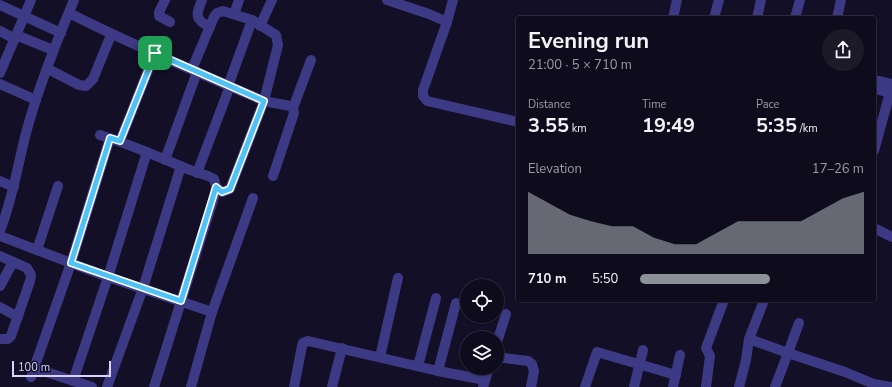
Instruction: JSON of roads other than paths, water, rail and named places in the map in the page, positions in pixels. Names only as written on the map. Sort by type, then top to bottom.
[{"type":"street","points":[[0,72],[31,0]]},
{"type":"street","points":[[1,227],[8,211],[25,137],[36,100],[48,69],[53,50],[74,0]]},
{"type":"street","points":[[165,0],[159,16],[170,22]]},
{"type":"street","points":[[202,0],[197,17],[201,23],[210,27]]},
{"type":"street","points":[[234,14],[240,0]]},
{"type":"street","points":[[197,173],[229,86],[256,23],[272,0]]},
{"type":"street","points":[[388,0],[410,4],[447,22]]},
{"type":"street","points":[[452,0],[447,22],[423,90],[423,96],[427,101],[516,122]]},
{"type":"street","points":[[673,16],[677,0]]},
{"type":"street","points":[[715,16],[719,0]]},
{"type":"street","points":[[757,16],[761,0]]},
{"type":"street","points":[[796,16],[800,0]]},
{"type":"street","points":[[837,16],[841,0]]},
{"type":"street","points":[[0,5],[61,33]]},
{"type":"street","points":[[165,160],[214,17],[220,11],[223,11],[256,23],[275,33],[278,44],[264,101],[230,189],[222,192],[216,187]]},
{"type":"street","points":[[69,13],[111,34],[264,101],[294,108]]},
{"type":"street","points":[[0,31],[53,50]]},
{"type":"street","points":[[48,69],[79,85],[86,86],[93,79],[111,34]]},
{"type":"street","points":[[120,141],[155,53]]},
{"type":"street","points":[[273,176],[293,117],[294,108],[311,60]]},
{"type":"street","points":[[876,81],[891,89]]},
{"type":"street","points":[[0,84],[36,100]]},
{"type":"street","points":[[876,88],[891,89]]},
{"type":"street","points":[[876,144],[891,89]]},
{"type":"street","points":[[92,387],[73,381],[32,373],[71,263],[105,136],[214,179],[216,187],[154,387]]},
{"type":"street","points":[[73,381],[108,277],[147,152]]},
{"type":"street","points":[[107,387],[143,288],[181,166]]},
{"type":"street","points":[[0,181],[14,187]]},
{"type":"street","points":[[37,250],[58,186]]},
{"type":"street","points":[[190,387],[212,312],[253,198]]},
{"type":"street","points":[[876,229],[892,237]]},
{"type":"street","points":[[0,236],[108,277],[212,312]]},
{"type":"street","points":[[0,256],[27,268],[31,275],[11,336],[8,339],[0,339]]},
{"type":"street","points":[[0,286],[13,262]]},
{"type":"street","points":[[380,357],[398,278]]},
{"type":"street","points":[[418,366],[436,298]]},
{"type":"street","points":[[706,387],[710,356],[706,348],[723,302]]},
{"type":"street","points":[[438,371],[456,303]]},
{"type":"street","points":[[739,387],[746,360],[749,340],[763,303]]},
{"type":"street","points":[[0,307],[18,317]]},
{"type":"street","points":[[501,331],[506,314]]},
{"type":"street","points":[[775,387],[798,323]]},
{"type":"street","points":[[749,340],[845,372],[860,383],[890,387]]},
{"type":"street","points":[[294,387],[303,343],[308,341],[418,366],[484,383]]},
{"type":"street","points":[[332,387],[342,348]]},
{"type":"street","points":[[634,387],[643,350]]},
{"type":"street","points":[[585,387],[597,352],[676,375]]},
{"type":"street","points":[[673,387],[680,355]]},
{"type":"street","points":[[504,358],[528,361],[532,364],[534,371],[531,387]]}]
